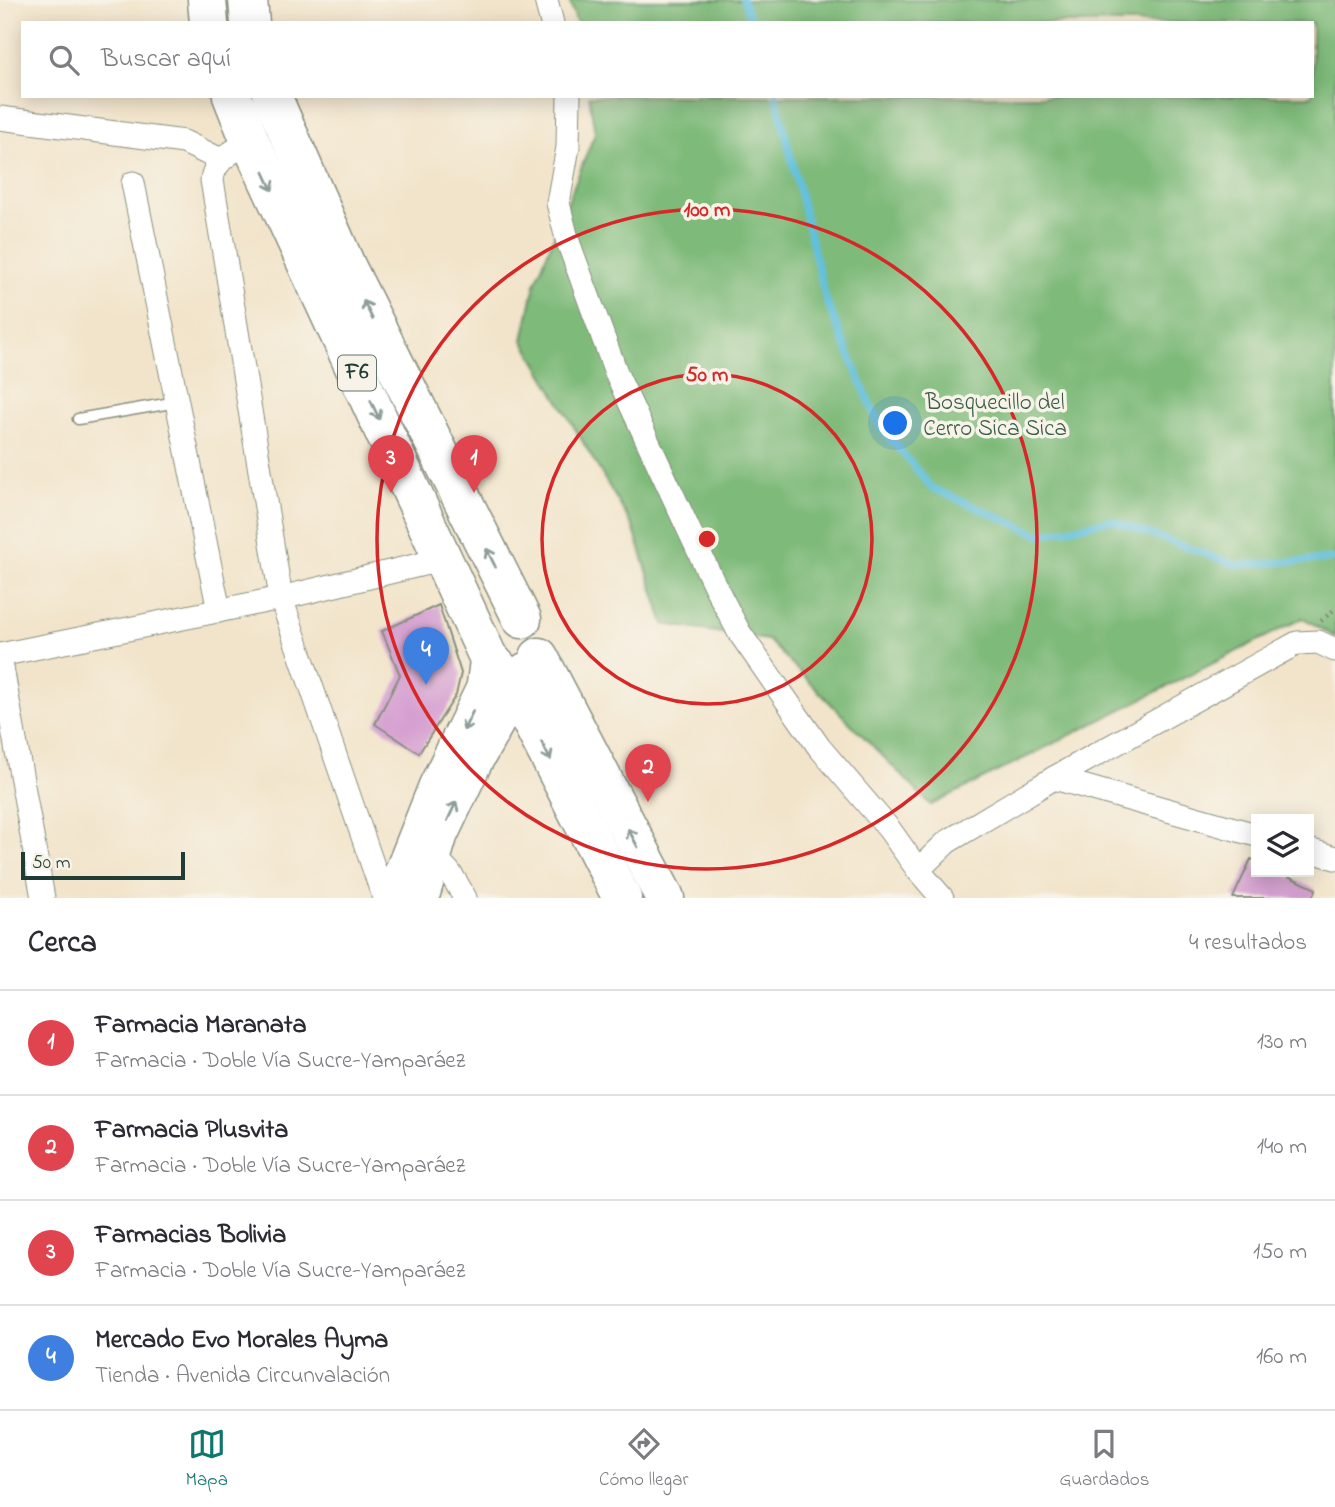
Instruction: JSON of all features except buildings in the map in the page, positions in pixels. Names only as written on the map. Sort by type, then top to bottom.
[{"type":"highway","points":[[206,0],[209,21]]},
{"type":"highway","points":[[248,0],[250,21]]},
{"type":"highway","name":"F6","points":[[232,98],[235,150],[444,559],[509,666],[665,898]]},
{"type":"highway","name":"F6","points":[[273,98],[347,268],[522,619],[504,619],[495,624],[486,639],[509,666],[622,898]]},
{"type":"main road","points":[[392,898],[422,854],[440,835],[474,763],[509,666]]},
{"type":"main road","points":[[421,898],[422,854]]},
{"type":"street","points":[[546,0],[551,21]]},
{"type":"street","points":[[569,98],[568,147],[558,203],[567,239],[617,375],[739,632],[819,747],[889,829],[942,898]]},
{"type":"street","points":[[0,118],[235,150]]},
{"type":"street","points":[[235,150],[213,170],[212,180],[281,598],[384,898]]},
{"type":"street","points":[[134,183],[219,611]]},
{"type":"street","points":[[43,898],[0,655],[281,598],[444,559]]},
{"type":"street","points":[[918,870],[947,842],[1054,778],[1297,643],[1318,642],[1335,650]]},
{"type":"street","points":[[1054,778],[1251,834]]},
{"type":"street","points":[[1314,852],[1335,858]]},
{"type":"street","points":[[422,854],[450,870],[465,898]]},
{"type":"lane","points":[[78,419],[177,402]]},
{"type":"green space","name":"Bosquecillo del Cerro Sica Sica","points":[[569,0],[1335,0],[1335,637],[1303,618],[931,805],[768,640],[664,624],[633,527],[523,340],[535,284],[595,133],[589,98],[1314,98],[1314,21],[576,21]]},
{"type":"waterway","points":[[743,0],[751,21]]},
{"type":"waterway","points":[[776,98],[826,300],[879,425],[932,488],[1040,535],[1111,520],[1236,565],[1335,559]]},
{"type":"place","name":"Farmacias Bolivia","points":[[391,493]]},
{"type":"place","name":"Farmacia Maranata","points":[[474,493]]},
{"type":"place","name":"Mercado Evo Morales Ayma","points":[[426,685]]},
{"type":"place","name":"Farmacia Plusvita","points":[[648,802]]}]
